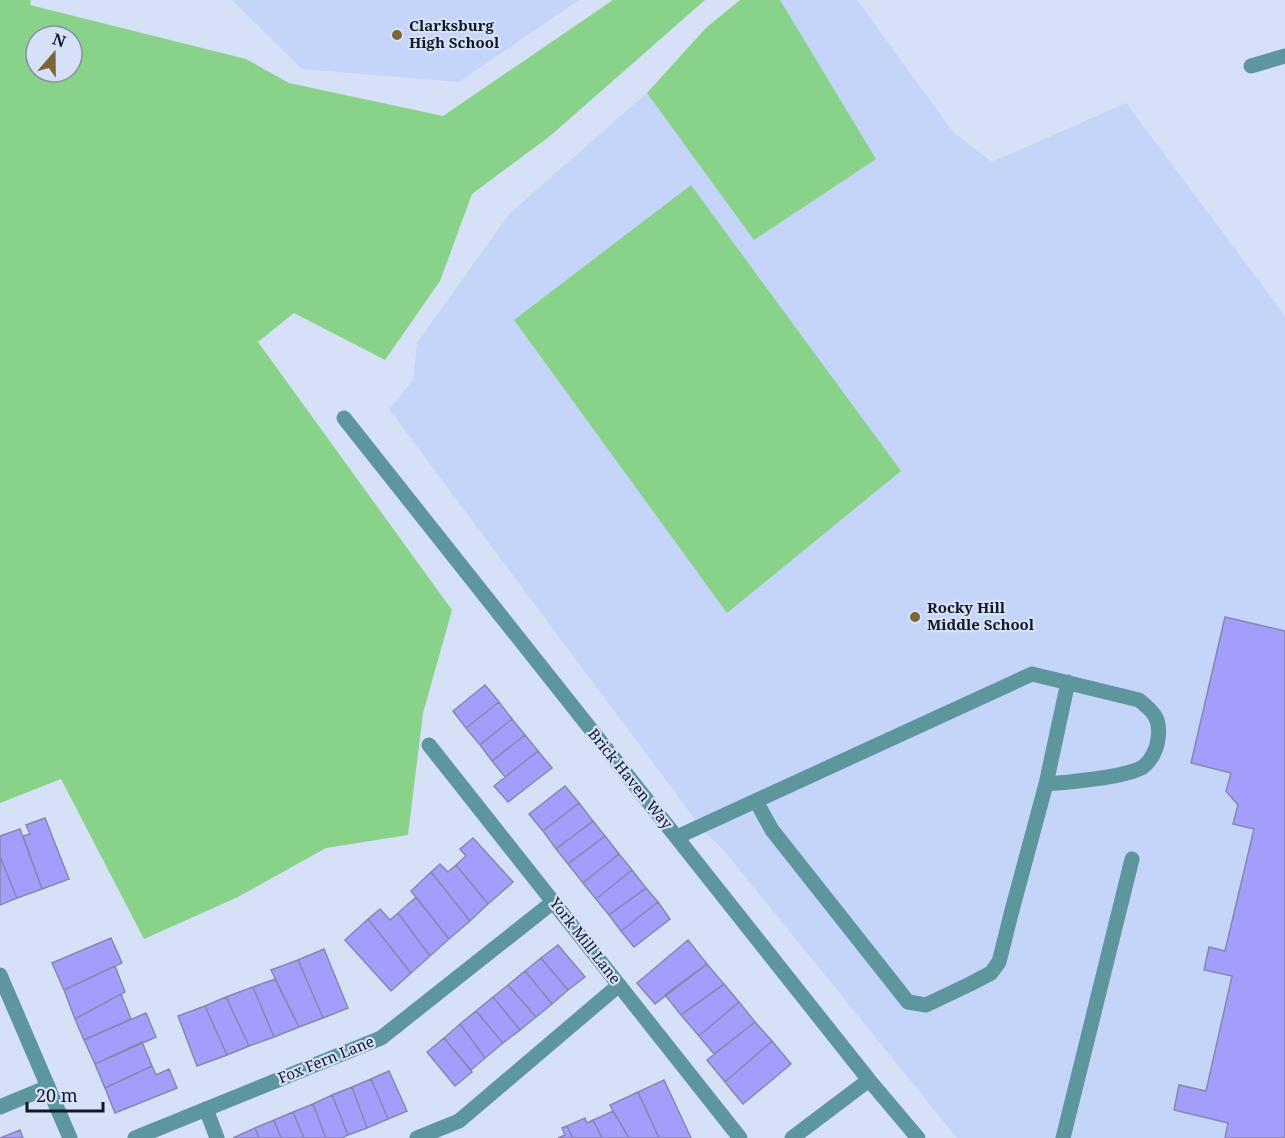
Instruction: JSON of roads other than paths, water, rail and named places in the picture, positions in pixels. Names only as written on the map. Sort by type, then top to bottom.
[{"type":"street","points":[[1251,66],[1285,56]]},
{"type":"street","name":"Brick Haven Way","points":[[344,418],[869,1080],[918,1138]]},
{"type":"street","points":[[677,837],[1032,674],[1139,700],[1152,711],[1159,725],[1158,742],[1153,755],[1144,766],[1126,773],[1046,784]]},
{"type":"street","points":[[756,801],[772,830],[908,1002],[926,1005],[991,973],[999,962],[1046,784],[1068,682]]},
{"type":"street","name":"York Mill Lane","points":[[429,745],[740,1138]]},
{"type":"street","points":[[1063,1138],[1132,860]]},
{"type":"street","name":"Fox Fern Lane","points":[[135,1138],[381,1038],[554,902]]},
{"type":"street","points":[[0,975],[70,1138]]},
{"type":"street","points":[[417,1138],[459,1121],[619,985]]},
{"type":"street","points":[[792,1138],[869,1080]]},
{"type":"street","points":[[0,1107],[48,1087]]},
{"type":"street","points":[[206,1109],[217,1138]]},
{"type":"place","name":"Clarksburg High School","points":[[397,35]]},
{"type":"place","name":"Rocky Hill Middle School","points":[[915,617]]}]
